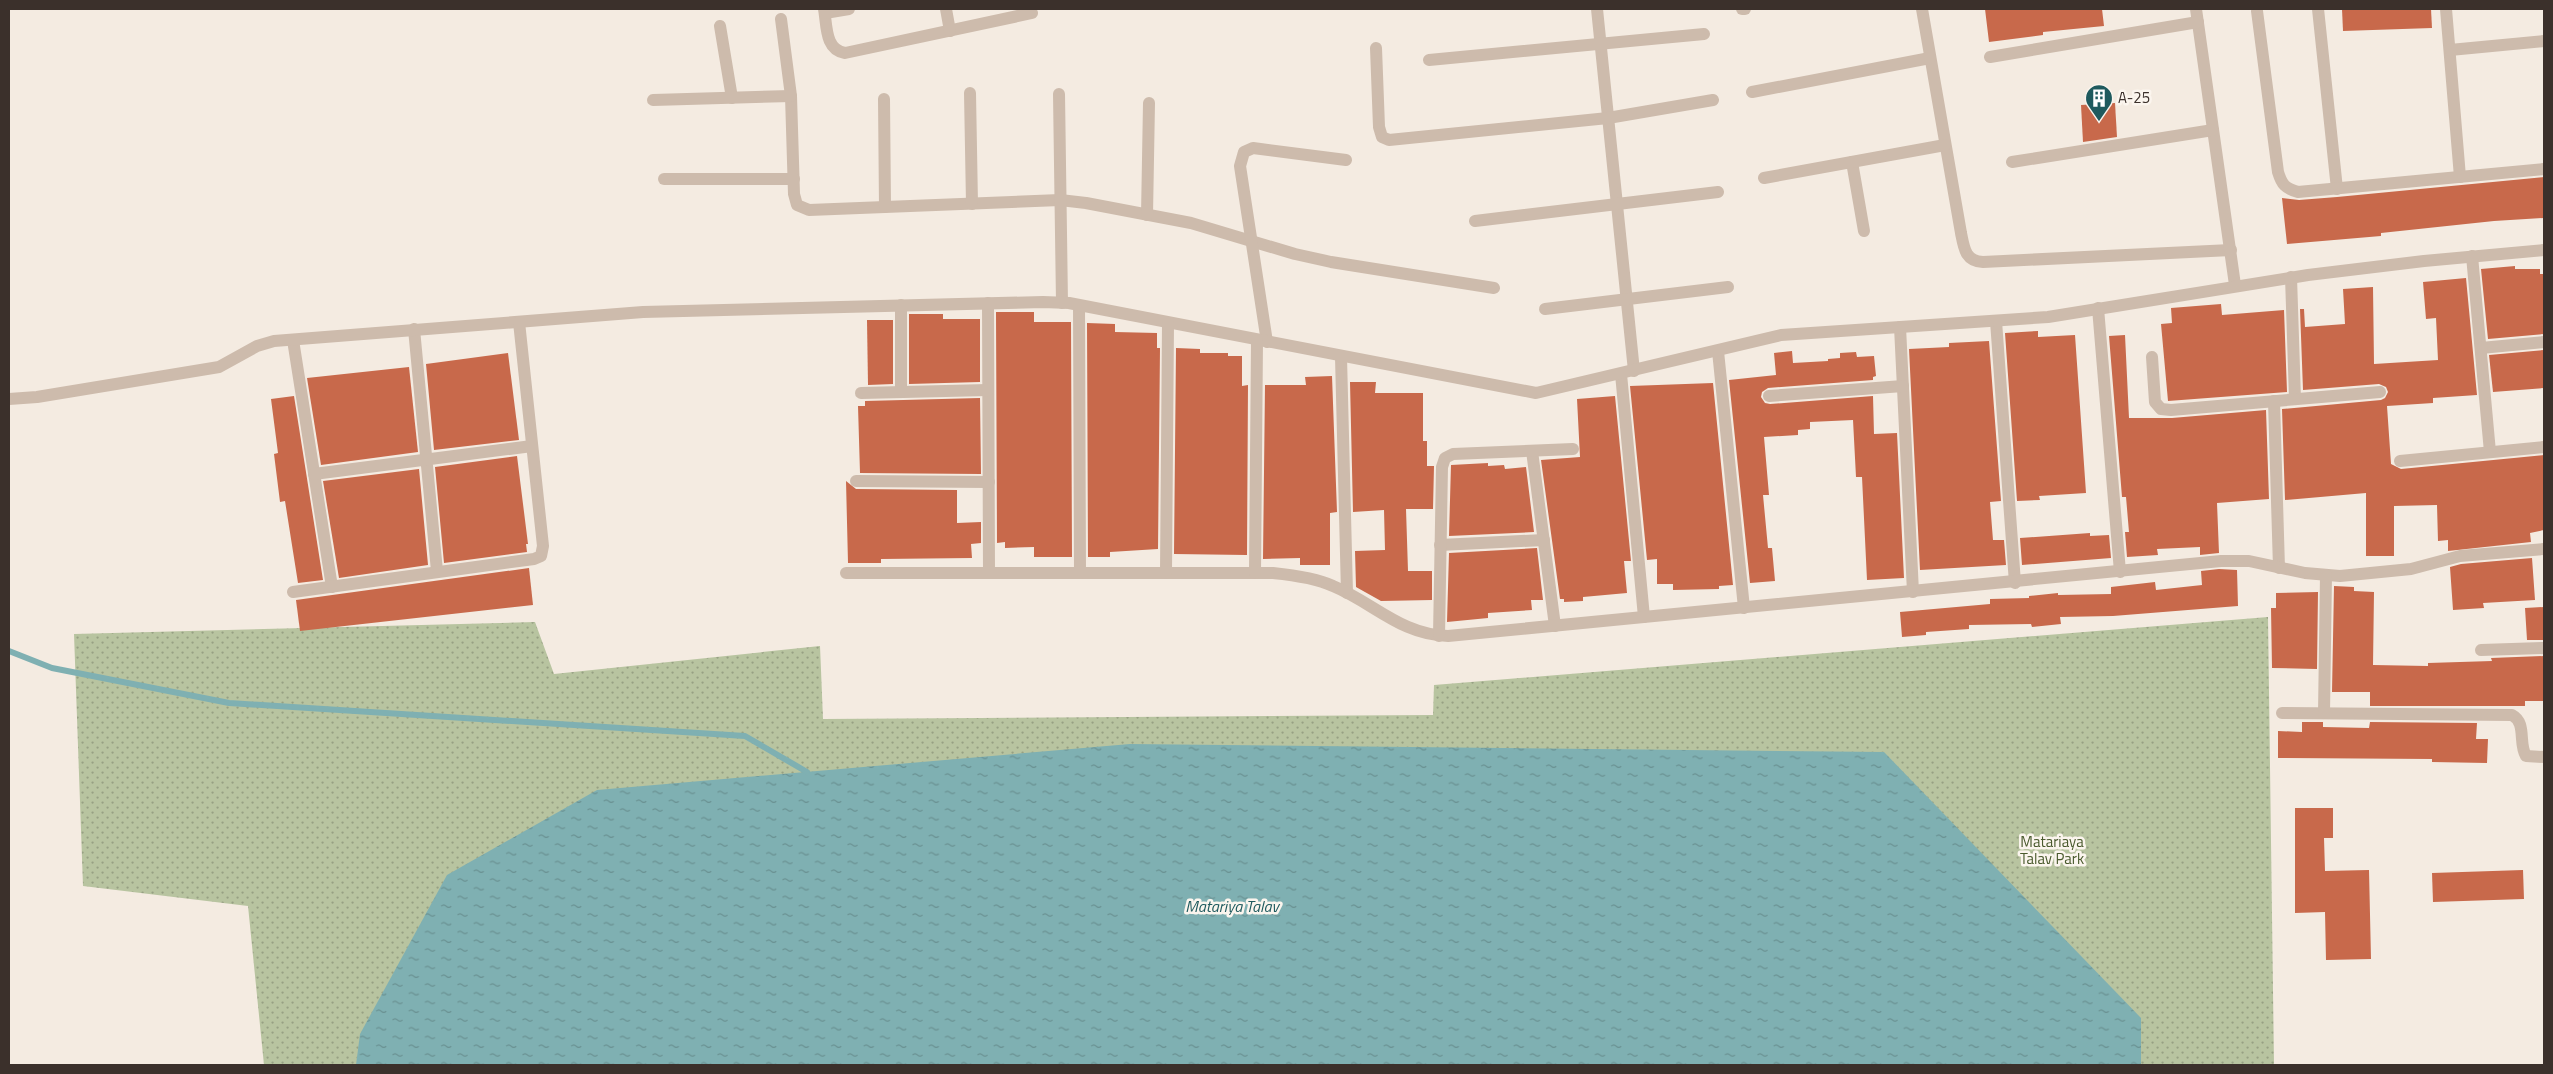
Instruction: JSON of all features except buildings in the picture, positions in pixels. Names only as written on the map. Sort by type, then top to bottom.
[{"type":"street","points":[[848,9],[824,11],[831,47],[837,52],[845,54],[1032,13]]},
{"type":"street","points":[[946,9],[950,30]]},
{"type":"street","points":[[1597,9],[1626,299],[1628,372],[1644,617]]},
{"type":"street","points":[[1922,9],[1964,246],[1970,259],[1977,262],[2231,250]]},
{"type":"street","points":[[2196,9],[2235,285]]},
{"type":"street","points":[[2318,9],[2337,189]]},
{"type":"street","points":[[2446,9],[2460,177]]},
{"type":"street","points":[[2257,11],[2278,172],[2281,183],[2286,189],[2298,192],[2337,189],[2544,169]]},
{"type":"street","points":[[781,19],[790,96],[797,205],[808,210],[1060,200],[1190,224],[1331,262],[1494,288]]},
{"type":"street","points":[[1990,57],[2198,22]]},
{"type":"street","points":[[720,26],[732,98]]},
{"type":"street","points":[[1429,60],[1704,34]]},
{"type":"street","points":[[2450,50],[2544,42]]},
{"type":"street","points":[[1376,48],[1379,127],[1382,137],[1389,140],[1608,118],[1713,100]]},
{"type":"street","points":[[1752,92],[1930,58]]},
{"type":"street","points":[[970,93],[972,204]]},
{"type":"street","points":[[1059,94],[1062,303]]},
{"type":"street","points":[[652,100],[790,96]]},
{"type":"street","points":[[884,99],[885,207]]},
{"type":"street","points":[[1147,215],[1149,103]]},
{"type":"street","points":[[2012,162],[2213,130]]},
{"type":"street","points":[[1764,178],[1945,145]]},
{"type":"street","points":[[1255,573],[1262,341],[1240,166],[1244,152],[1253,148],[1346,160]]},
{"type":"street","points":[[1852,162],[1864,231]]},
{"type":"street","points":[[664,179],[794,179]]},
{"type":"street","points":[[1476,221],[1617,206],[1718,192]]},
{"type":"street","points":[[9,399],[37,397],[219,368],[257,346],[293,340],[643,312],[988,303],[1062,303],[1536,394],[1782,336],[2048,317],[2291,277],[2472,256],[2544,250]]},
{"type":"street","points":[[2472,256],[2490,452]]},
{"type":"street","points":[[2291,277],[2295,399]]},
{"type":"street","points":[[1545,310],[1728,286]]},
{"type":"street","points":[[988,303],[989,573]]},
{"type":"street","points":[[900,305],[900,392]]},
{"type":"street","points":[[1079,306],[1080,573]]},
{"type":"street","points":[[2098,308],[2120,572]]},
{"type":"street","points":[[1996,321],[2015,583]]},
{"type":"street","points":[[293,592],[534,559],[541,556],[542,546],[519,322]]},
{"type":"street","points":[[1166,573],[1168,324]]},
{"type":"street","points":[[1900,327],[1913,592]]},
{"type":"street","points":[[414,329],[437,571]]},
{"type":"street","points":[[293,340],[332,587]]},
{"type":"street","points":[[2481,348],[2544,342]]},
{"type":"street","points":[[1718,351],[1744,608]]},
{"type":"street","points":[[1341,357],[1347,593]]},
{"type":"street","points":[[2152,357],[2155,402],[2161,409],[2380,392]]},
{"type":"street","points":[[1769,396],[1903,386]]},
{"type":"street","points":[[861,393],[988,390]]},
{"type":"street","points":[[2274,401],[2279,568]]},
{"type":"street","points":[[314,474],[532,446]]},
{"type":"street","points":[[2400,461],[2544,447]]},
{"type":"street","points":[[1439,636],[1442,467],[1445,458],[1453,454],[1572,449]]},
{"type":"street","points":[[1532,452],[1555,626]]},
{"type":"street","points":[[856,482],[989,482]]},
{"type":"street","points":[[1440,545],[1544,540]]},
{"type":"street","points":[[846,573],[1255,573],[1288,575],[1332,585],[1412,631],[1439,636],[2015,583],[2221,561],[2249,561],[2279,568],[2326,575],[2384,573],[2460,556],[2544,549]]},
{"type":"street","points":[[2324,713],[2326,575]]},
{"type":"street","points":[[2481,650],[2544,648]]},
{"type":"street","points":[[2282,713],[2512,715],[2518,718],[2521,724],[2523,751],[2526,756],[2544,756]]},
{"type":"green space","name":"Matariaya Talav Park","points":[[2268,617],[2274,1065],[264,1065],[248,906],[83,886],[74,634],[535,622],[554,674],[820,646],[823,719],[1433,715],[1434,685]]},
{"type":"water","name":"Matariya Talav","points":[[1130,744],[1884,752],[2141,1018],[2141,1065],[356,1065],[360,1034],[447,875],[597,790]]},
{"type":"waterway","points":[[9,651],[52,668],[229,703],[745,736],[807,772]]},
{"type":"place","name":"A-25","points":[[2099,122]]}]
